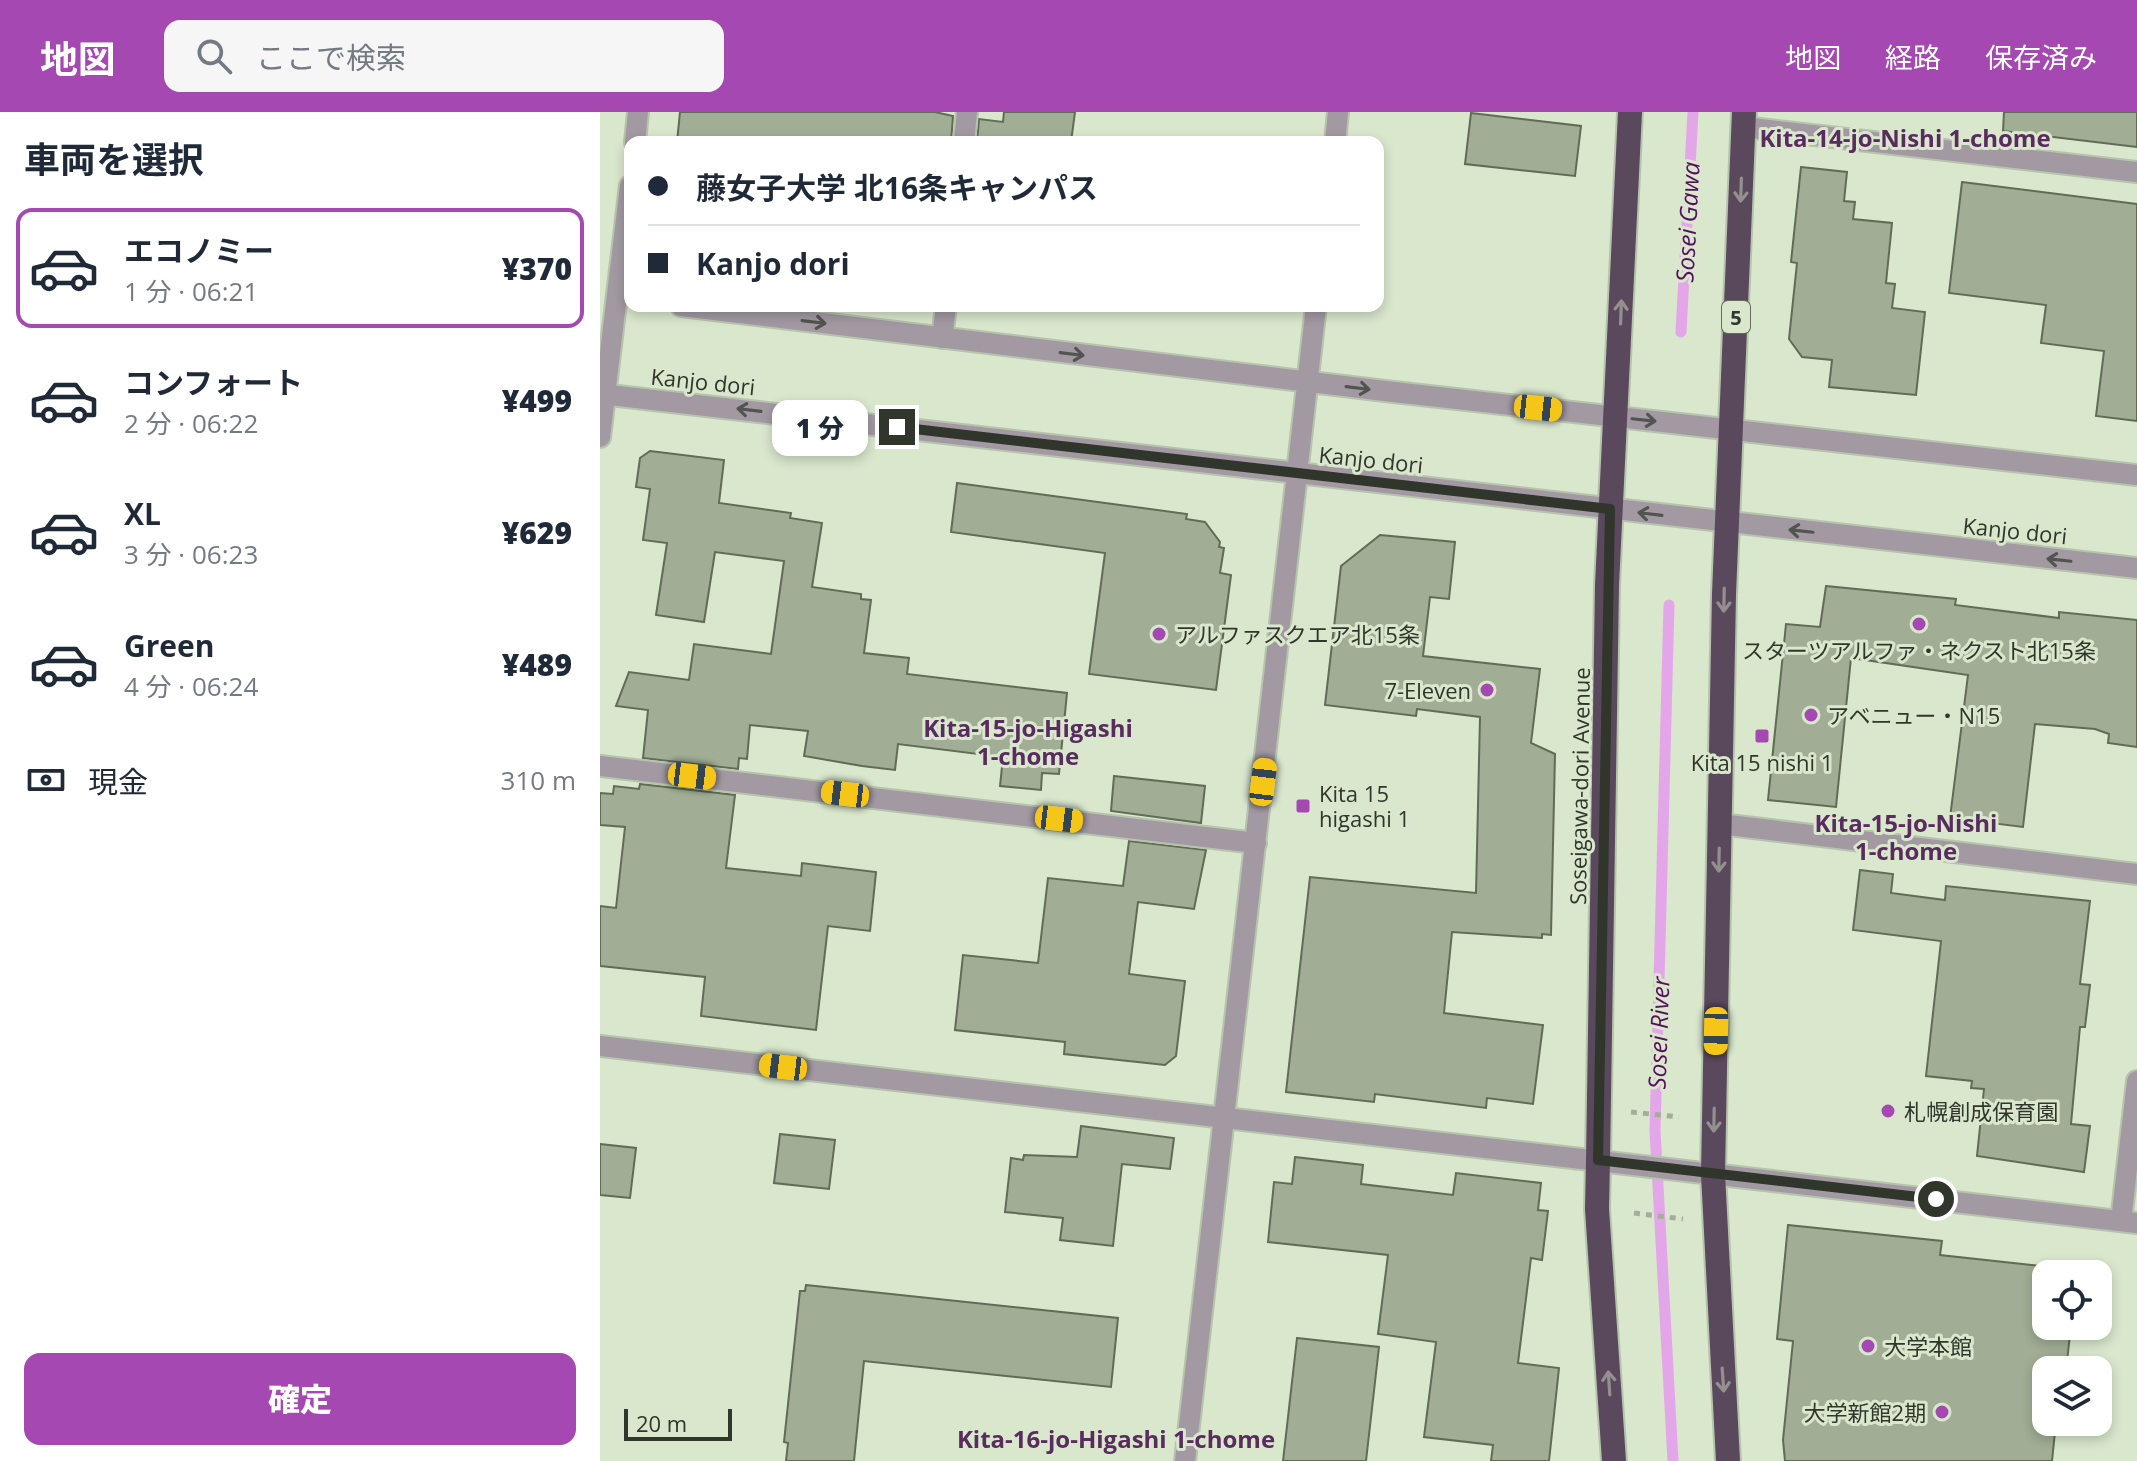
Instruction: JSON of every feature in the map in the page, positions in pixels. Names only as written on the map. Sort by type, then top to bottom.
[{"type":"highway","name":"Soseigawa-dori Avenue","points":[[1614,1461],[1597,1209],[1610,509],[1630,112]]},
{"type":"highway","name":"5","points":[[1728,1461],[1713,1174],[1727,523],[1744,119]]},
{"type":"street","points":[[636,136],[638,112]]},
{"type":"street","points":[[965,136],[967,112]]},
{"type":"street","points":[[1336,136],[1338,112]]},
{"type":"street","points":[[1744,119],[2137,172]]},
{"type":"street","points":[[600,437],[624,230]]},
{"type":"street","points":[[730,312],[1309,382],[2137,475]]},
{"type":"street","points":[[942,338],[945,312]]},
{"type":"street","points":[[1185,1461],[1315,312]]},
{"type":"street","name":"Kanjo dori","points":[[603,394],[2137,568]]},
{"type":"street","points":[[600,766],[1256,843]]},
{"type":"street","points":[[1720,824],[2137,874]]},
{"type":"street","points":[[600,1046],[2129,1222],[2137,1081]]},
{"type":"path","points":[[1631,1112],[1679,1117]]},
{"type":"path","points":[[1634,1213],[1683,1219]]},
{"type":"building","points":[[680,112],[935,112],[953,116],[951,136],[678,136]]},
{"type":"building","points":[[1004,112],[1075,112],[1072,136],[978,136],[979,119],[1003,122]]},
{"type":"building","points":[[2004,112],[2137,112],[2137,147],[2003,131]]},
{"type":"building","points":[[1471,113],[1581,126],[1575,176],[1465,164]]},
{"type":"building","points":[[1801,167],[1847,172],[1844,201],[1855,202],[1853,219],[1892,223],[1886,283],[1895,284],[1892,308],[1925,312],[1916,395],[1829,387],[1832,360],[1802,357],[1789,339],[1797,263],[1791,262]]},
{"type":"building","points":[[1962,182],[2137,204],[2137,421],[2096,416],[2104,351],[2041,343],[2046,305],[1949,293]]},
{"type":"building","points":[[650,451],[724,460],[719,503],[791,513],[790,518],[822,523],[812,587],[861,594],[861,599],[871,600],[864,653],[909,658],[907,674],[1067,693],[1059,774],[1042,773],[1041,790],[1000,786],[1003,757],[898,744],[895,770],[862,766],[804,756],[808,731],[750,725],[747,759],[739,758],[738,769],[643,758],[648,710],[616,706],[629,672],[689,680],[694,644],[771,654],[784,561],[715,552],[704,622],[656,615],[667,543],[643,540],[650,489],[636,487],[640,458]]},
{"type":"building","points":[[957,483],[1187,514],[1186,519],[1205,522],[1220,542],[1219,547],[1224,548],[1220,573],[1231,575],[1216,690],[1089,674],[1105,553],[951,532]]},
{"type":"building","points":[[1380,535],[1455,542],[1449,599],[1430,597],[1423,656],[1540,669],[1531,743],[1555,754],[1551,935],[1542,934],[1542,938],[1452,932],[1444,1013],[1543,1025],[1533,1104],[1487,1098],[1486,1108],[1375,1094],[1374,1102],[1286,1092],[1310,877],[1476,893],[1480,717],[1417,709],[1416,716],[1325,705],[1341,566]]},
{"type":"building","points":[[1826,586],[1956,599],[1955,605],[2059,618],[2059,612],[2137,620],[2137,747],[2108,743],[2109,734],[2095,729],[2035,724],[2023,827],[1950,818],[1968,675],[1851,658],[1836,807],[1768,800],[1786,624],[1820,627]]},
{"type":"building","points":[[1114,776],[1205,786],[1201,823],[1111,811]]},
{"type":"building","points":[[640,784],[735,795],[726,868],[801,876],[802,863],[876,872],[870,931],[828,926],[816,1030],[701,1016],[705,977],[600,966],[600,906],[616,908],[625,827],[600,825],[600,793],[613,794],[614,786],[639,789]]},
{"type":"building","points":[[1129,841],[1206,850],[1194,909],[1138,902],[1129,974],[1185,981],[1176,1056],[1165,1065],[1064,1054],[1065,1042],[955,1030],[963,955],[1038,963],[1048,878],[1123,886]]},
{"type":"building","points":[[1860,870],[1893,874],[1891,893],[1945,900],[1946,886],[2090,901],[2080,984],[2090,985],[2085,1027],[2080,1027],[2071,1124],[2090,1126],[2084,1172],[1977,1156],[1984,1089],[1971,1088],[1972,1081],[1926,1076],[1941,941],[1853,930]]},
{"type":"building","points":[[1081,1126],[1174,1138],[1170,1169],[1122,1164],[1113,1246],[1060,1240],[1063,1218],[1005,1212],[1011,1158],[1023,1160],[1024,1155],[1077,1157]]},
{"type":"building","points":[[780,1134],[835,1140],[829,1189],[774,1183]]},
{"type":"building","points":[[600,1144],[636,1148],[630,1198],[600,1195]]},
{"type":"building","points":[[1295,1157],[1363,1165],[1361,1184],[1453,1195],[1456,1173],[1541,1183],[1538,1210],[1548,1211],[1542,1260],[1531,1258],[1518,1363],[1559,1368],[1549,1461],[1491,1461],[1493,1445],[1424,1437],[1436,1342],[1378,1334],[1388,1255],[1268,1242],[1274,1182],[1292,1184]]},
{"type":"building","points":[[1788,1225],[1942,1241],[1940,1255],[2032,1265],[2032,1340],[2069,1340],[2068,1356],[2032,1356],[2032,1436],[2055,1436],[2052,1461],[1785,1461],[1783,1440],[1793,1341],[1777,1339]]},
{"type":"building","points":[[806,1285],[1118,1318],[1111,1387],[864,1361],[854,1461],[786,1461],[788,1443],[784,1442],[800,1291],[805,1291]]},
{"type":"building","points":[[1297,1338],[1379,1347],[1366,1461],[1283,1461]]},
{"type":"waterway","name":"Sosei Gawa","points":[[1681,332],[1693,112]]},
{"type":"waterway","name":"Sosei River","points":[[1669,605],[1655,1131],[1673,1461]]},
{"type":"place","name":"スターツアルファ・ネクスト北15条","points":[[1919,624]]},
{"type":"place","name":"アルファスクエア北15条","points":[[1159,634]]},
{"type":"place","name":"7-Eleven","points":[[1487,690]]},
{"type":"place","name":"アベニュー・N15","points":[[1811,715]]},
{"type":"place","name":"Kita 15 nishi 1","points":[[1762,736]]},
{"type":"place","name":"Kita 15 higashi 1","points":[[1303,806]]},
{"type":"place","name":"札幌創成保育園","points":[[1888,1111]]},
{"type":"place","name":"大学本館","points":[[1868,1346]]},
{"type":"place","name":"大学新館2期","points":[[1942,1412]]},
{"type":"district","name":"Kita-14-jo-Nishi 1-chome","points":[[1905,137]]},
{"type":"district","name":"Kita-15-jo-Higashi 1-chome","points":[[1028,741]]},
{"type":"district","name":"Kita-15-jo-Nishi 1-chome","points":[[1906,836]]},
{"type":"district","name":"Kita-16-jo-Higashi 1-chome","points":[[1116,1438]]},
{"type":"route","points":[[897,427],[1610,509],[1598,1160],[1936,1199]]}]
